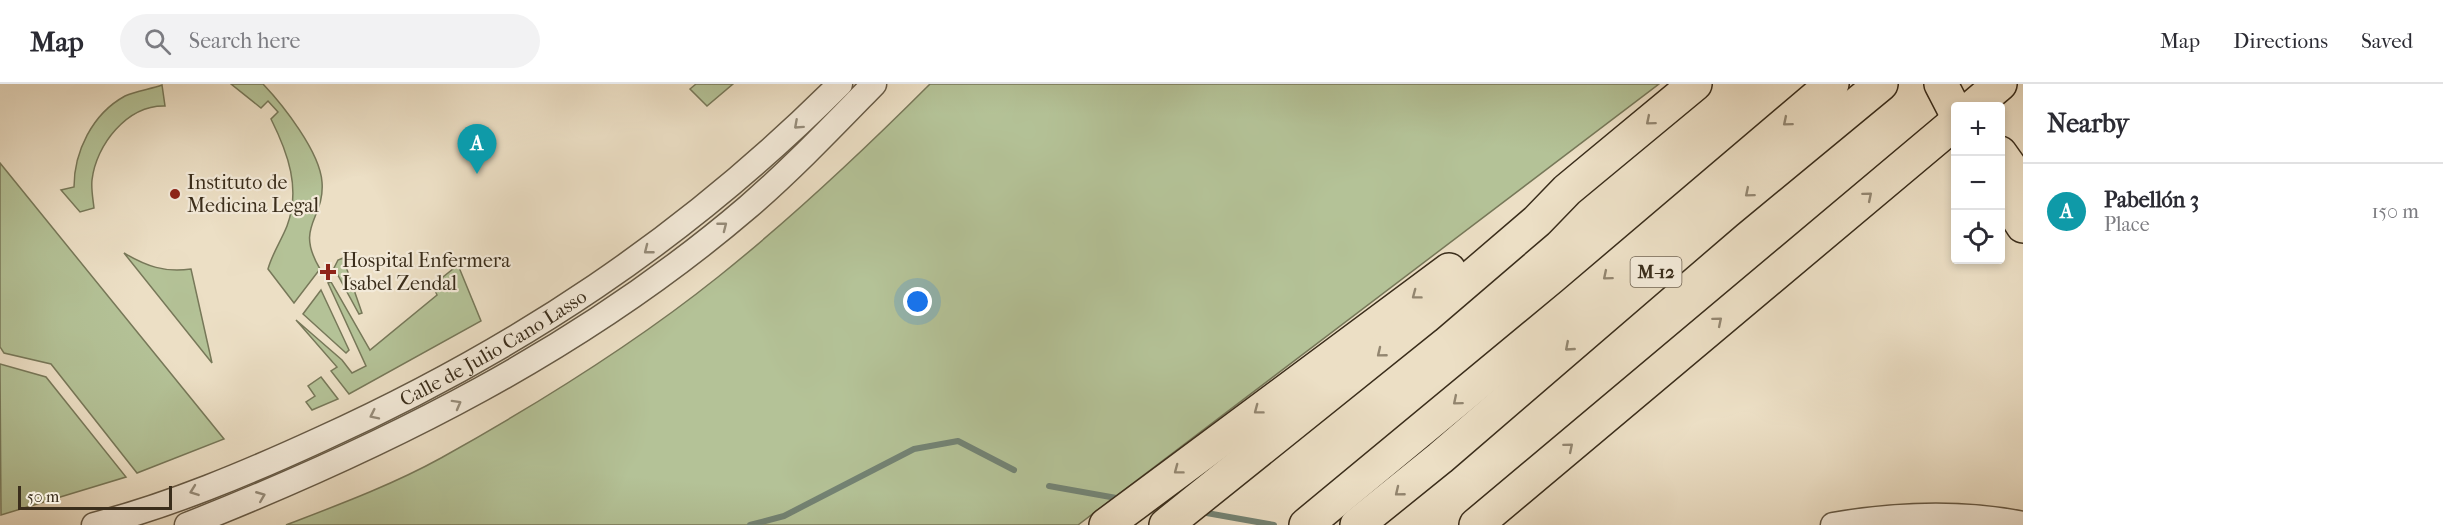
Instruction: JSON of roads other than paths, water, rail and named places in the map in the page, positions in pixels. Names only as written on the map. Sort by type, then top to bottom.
[{"type":"highway","points":[[1166,525],[1425,316],[1537,220],[1567,190],[1695,84]]},
{"type":"highway","points":[[1306,525],[1832,84]]},
{"type":"highway","points":[[1942,84],[1959,102]]},
{"type":"highway","points":[[1942,84],[1951,103]]},
{"type":"highway","points":[[1979,102],[2000,84]]},
{"type":"highway","name":"M-12","points":[[1358,525],[1878,86]]},
{"type":"highway","points":[[1476,525],[1951,126]]},
{"type":"highway","points":[[2003,156],[2023,186]]},
{"type":"highway","points":[[1106,525],[1225,434],[1536,206],[1567,190]]},
{"type":"highway","points":[[2005,197],[2023,226]]},
{"type":"street","name":"Calle de Julio Cano Lasso","points":[[94,525],[135,513],[266,465],[356,423],[484,358],[633,262],[733,184],[840,84]]},
{"type":"street","name":"Calle de Julio Cano Lasso","points":[[187,525],[366,450],[446,410],[571,338],[648,285],[747,207],[874,84]]},
{"type":"street","points":[[1833,525],[1925,514],[1976,517],[2022,524]]},
{"type":"waterway","points":[[750,525],[784,516],[914,449],[958,441],[1014,470]]},
{"type":"waterway","points":[[1049,486],[1122,499]]},
{"type":"waterway","points":[[1201,512],[1274,525]]},
{"type":"place","name":"Pabellón 3","points":[[477,174]]},
{"type":"place","name":"Instituto de Medicina Legal","points":[[175,194]]},
{"type":"place","name":"Hospital Enfermera Isabel Zendal","points":[[328,272]]}]
